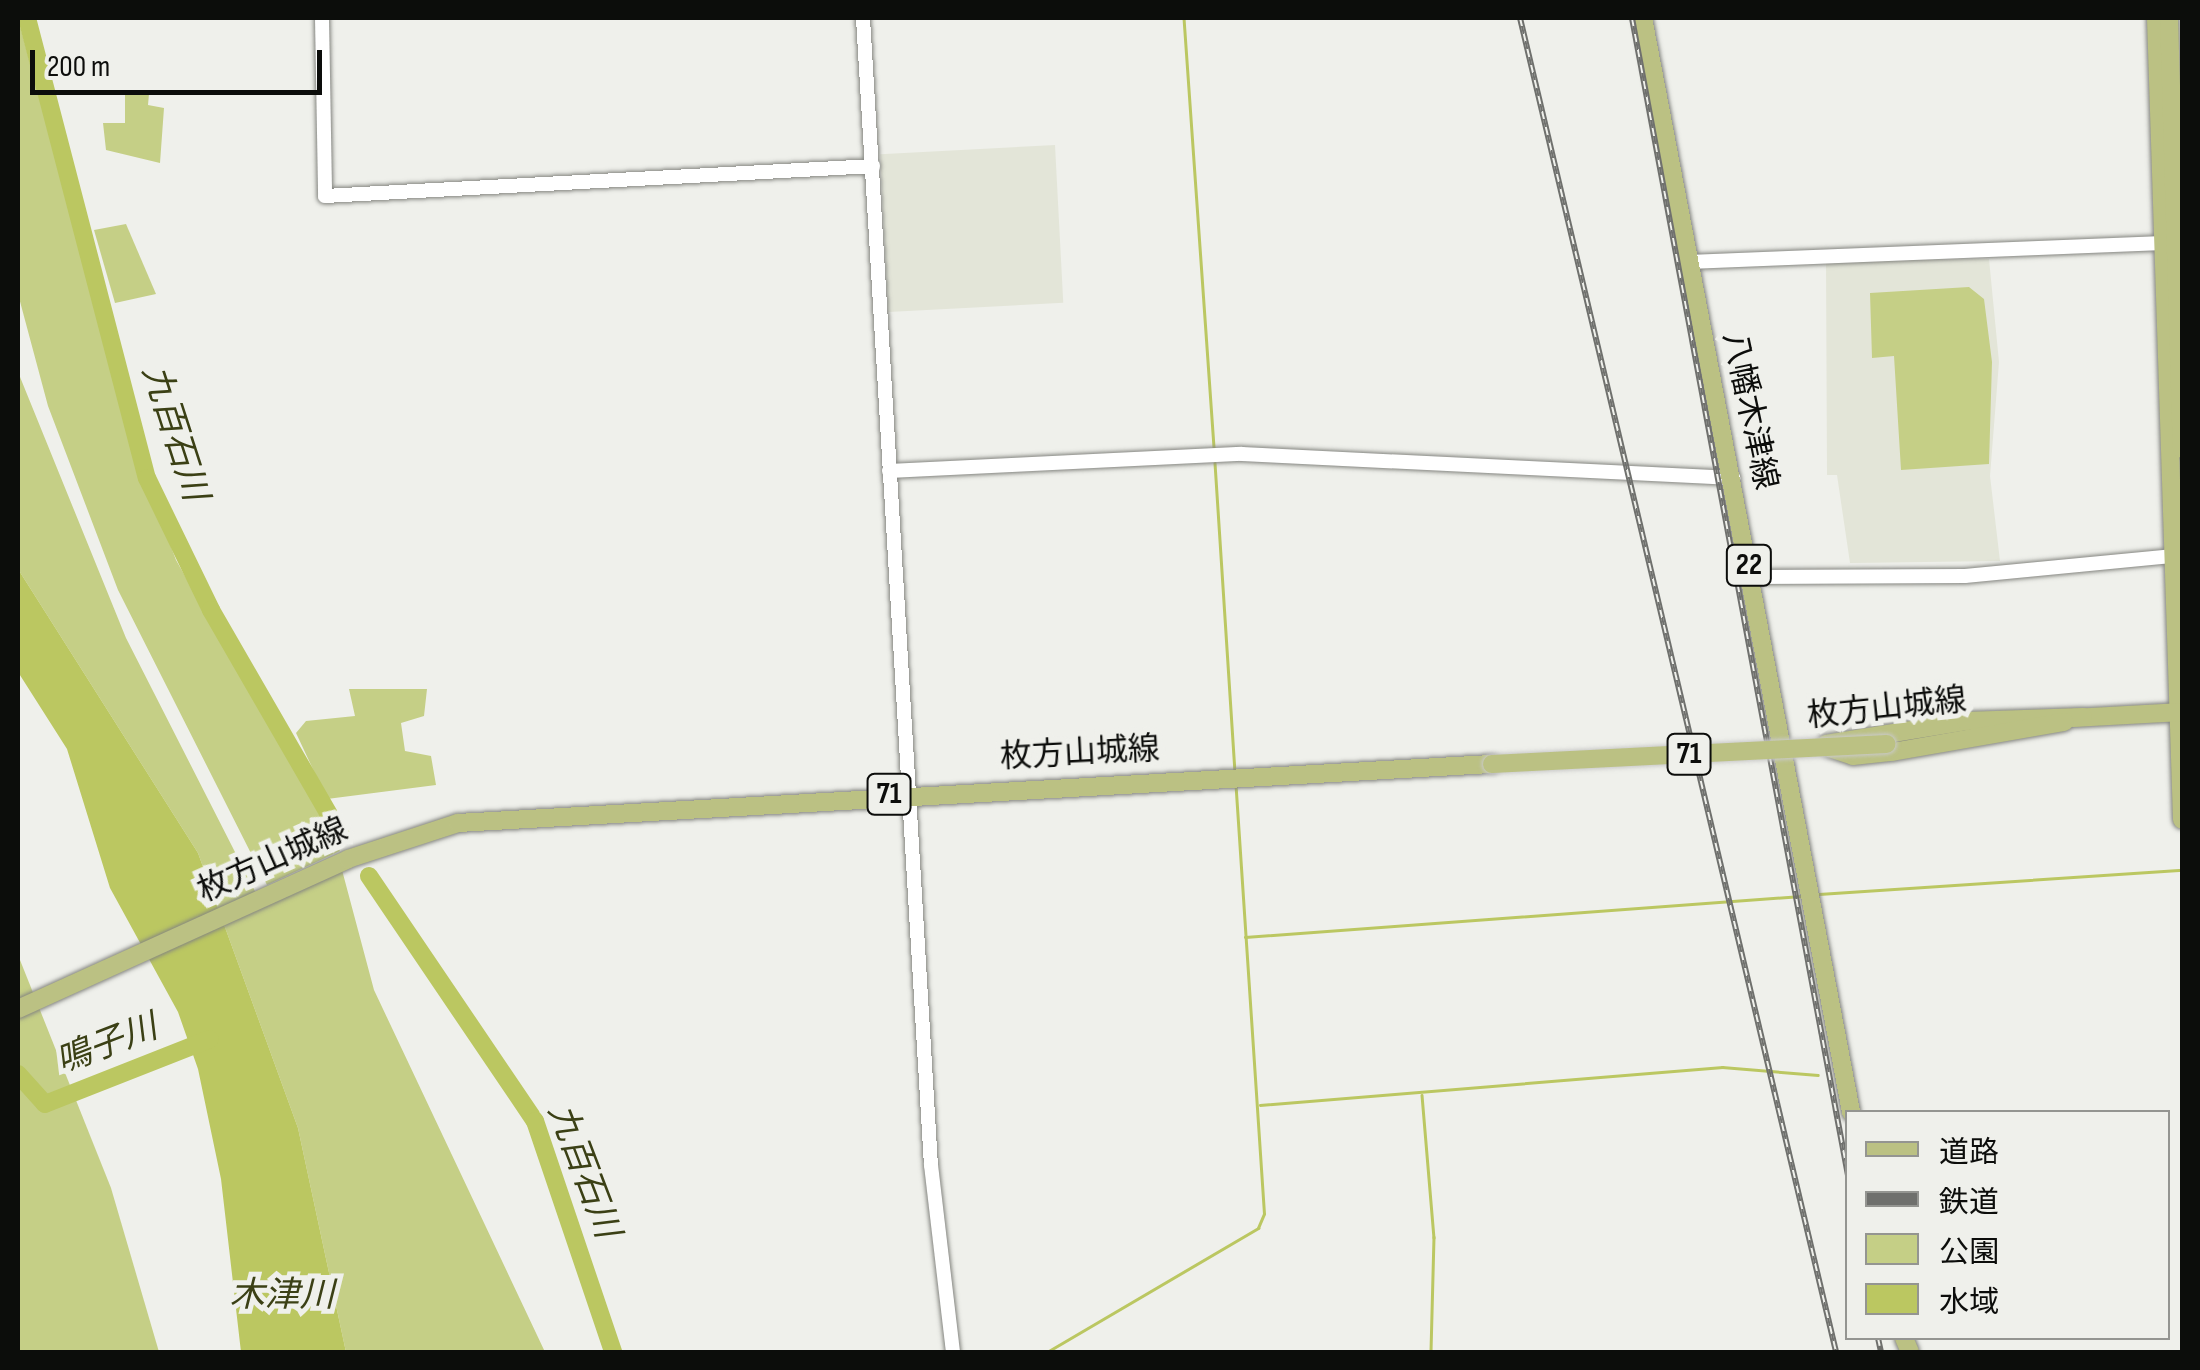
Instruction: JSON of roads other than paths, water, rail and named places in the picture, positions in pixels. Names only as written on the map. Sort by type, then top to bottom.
[{"type":"main road","name":"八幡木津線","points":[[1643,18],[1851,1110]]},
{"type":"main road","points":[[2156,18],[2174,243],[2174,556],[2182,820]]},
{"type":"main road","points":[[2169,18],[2182,449]]},
{"type":"main road","name":"枚方山城線","points":[[18,1009],[388,842],[458,823],[907,793],[1886,744],[2083,716],[2181,712]]},
{"type":"main road","name":"71","points":[[1784,748],[1966,721],[2083,716]]},
{"type":"street","points":[[322,18],[325,196],[873,166]]},
{"type":"street","points":[[863,18],[931,1165],[953,1352]]},
{"type":"street","points":[[1689,262],[2174,243]]},
{"type":"street","points":[[889,471],[1242,454],[1733,478]]},
{"type":"street","points":[[1752,578],[1965,576],[2174,556]]},
{"type":"water","name":"木津川","points":[[18,569],[198,853],[298,1128],[346,1352],[241,1352],[221,1179],[198,1069],[178,1012],[110,888],[67,749],[18,672]]},
{"type":"waterway","name":"九百石川","points":[[27,18],[147,478],[211,610],[341,835]]},
{"type":"waterway","points":[[1184,18],[1214,450]]},
{"type":"waterway","points":[[1215,463],[1235,769]]},
{"type":"waterway","points":[[1047,1352],[1258,1228],[1264,1214],[1236,787]]},
{"type":"waterway","points":[[1819,894],[2182,870]]},
{"type":"waterway","name":"九百石川","points":[[369,876],[535,1121],[613,1352]]},
{"type":"waterway","points":[[1245,937],[1801,896]]},
{"type":"waterway","name":"鳴子川","points":[[18,1074],[45,1104],[210,1039]]},
{"type":"waterway","points":[[1260,1105],[1722,1067],[1818,1075]]},
{"type":"waterway","points":[[1422,1095],[1434,1237],[1431,1352]]},
{"type":"railway","points":[[1520,18],[1836,1352]]},
{"type":"railway","points":[[1632,18],[1845,1160]]},
{"type":"railway","points":[[1878,1340],[1881,1352]]}]
